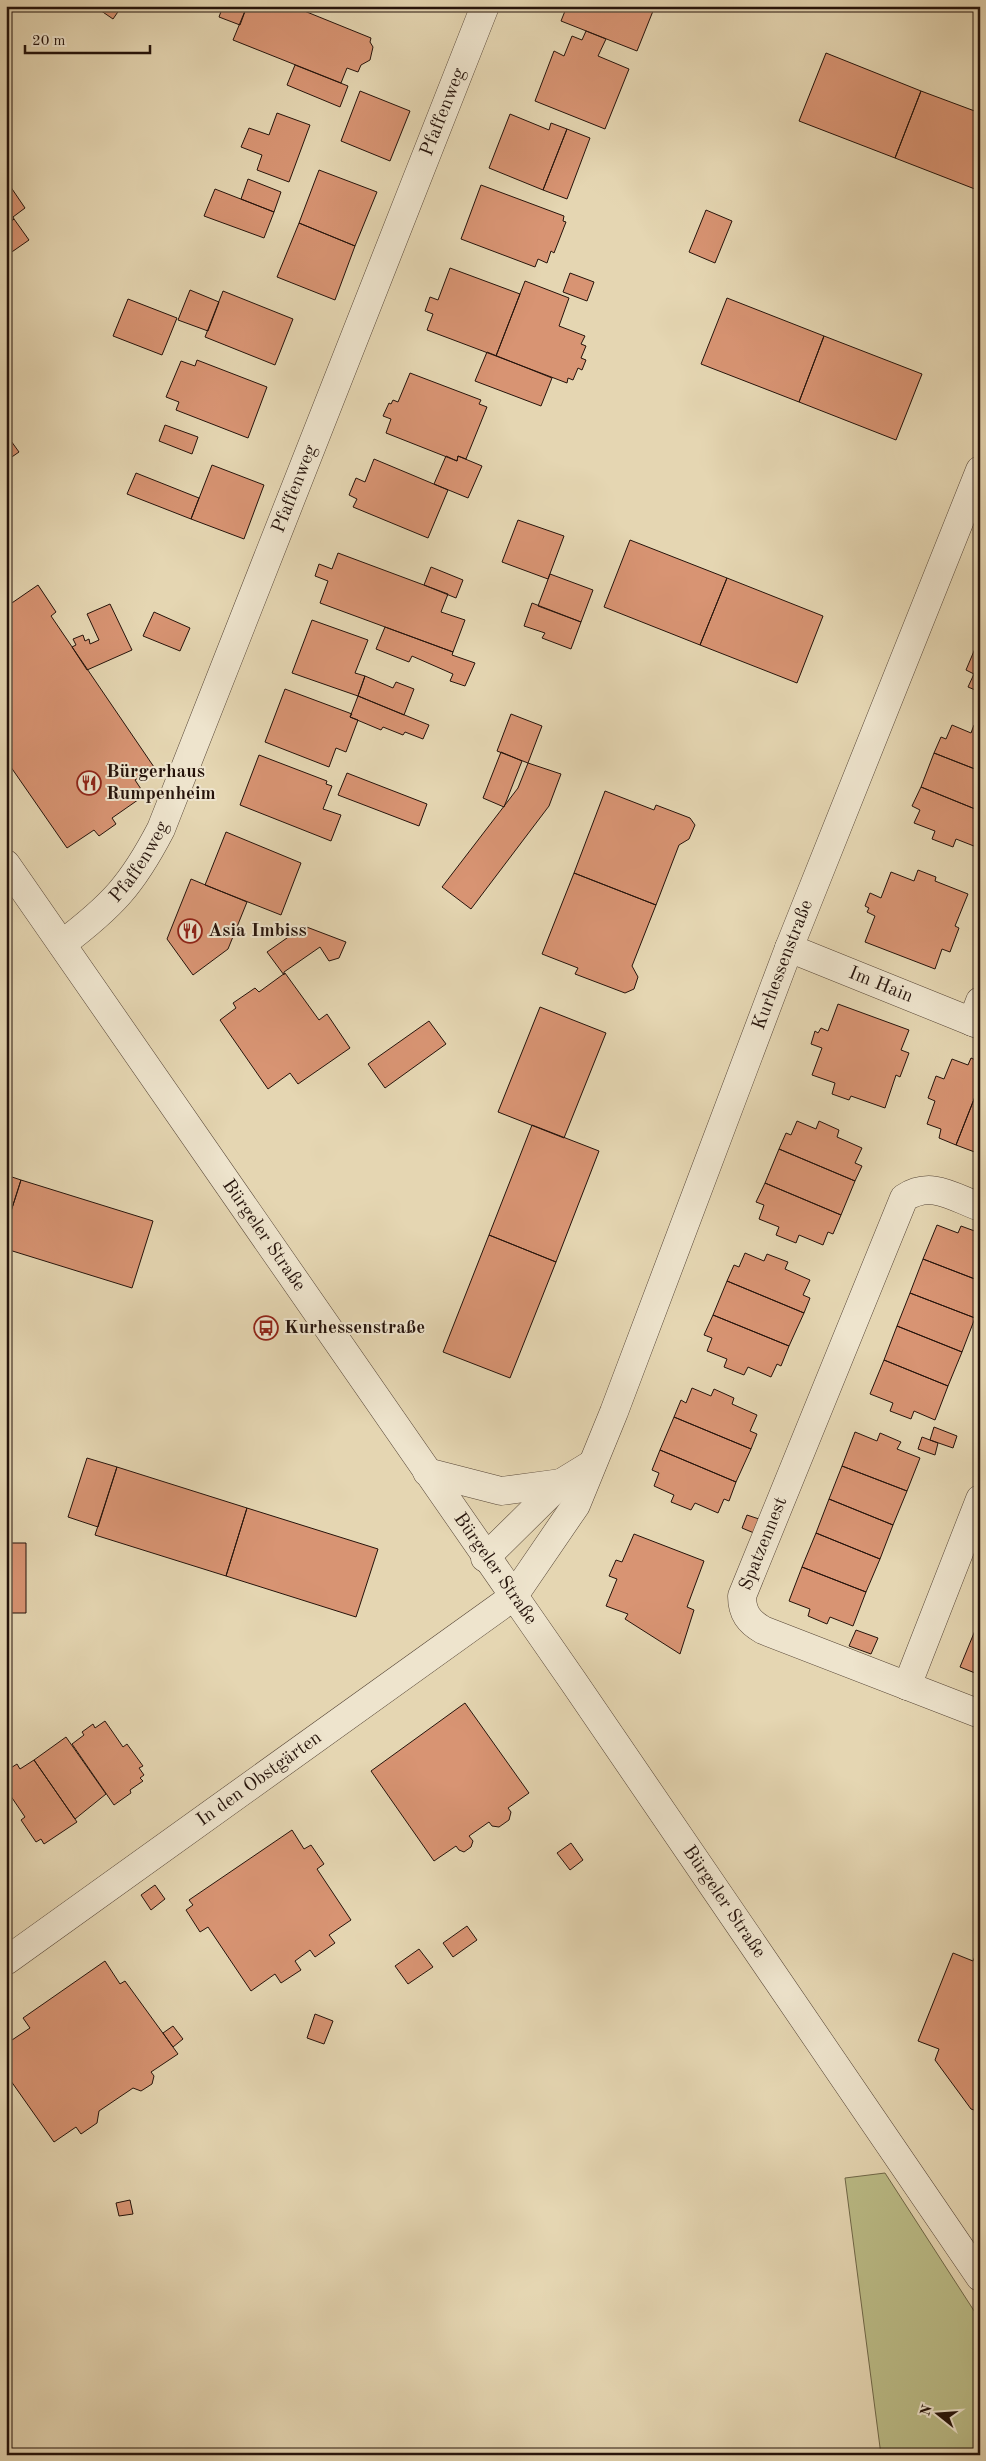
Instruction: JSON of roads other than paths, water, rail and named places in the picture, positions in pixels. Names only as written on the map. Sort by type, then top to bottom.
[{"type":"street","name":"Pfaffenweg","points":[[62,944],[100,915],[121,894],[137,873],[161,830],[485,6]]},
{"type":"street","name":"Kurhessenstraße","points":[[513,1597],[576,1505],[618,1403],[789,948],[980,470]]},
{"type":"street","name":"Bürgeler Straße","points":[[6,864],[868,2110],[980,2277]]},
{"type":"street","name":"Im Hain","points":[[789,948],[977,1016]]},
{"type":"street","name":"Spatzennest","points":[[980,1207],[936,1190],[924,1188],[904,1198],[742,1596],[742,1608],[751,1623],[763,1630],[980,1714]]},
{"type":"street","points":[[485,1558],[560,1483],[592,1464]]},
{"type":"street","points":[[427,1472],[501,1491],[560,1483]]},
{"type":"street","points":[[908,1686],[980,1499]]},
{"type":"street","name":"In den Obstgärten","points":[[6,1961],[513,1597]]},
{"type":"place","name":"Bürgerhaus Rumpenheim","points":[[89,783]]},
{"type":"place","name":"Asia Imbiss","points":[[190,931]]},
{"type":"place","name":"Kurhessenstraße","points":[[266,1328]]}]
